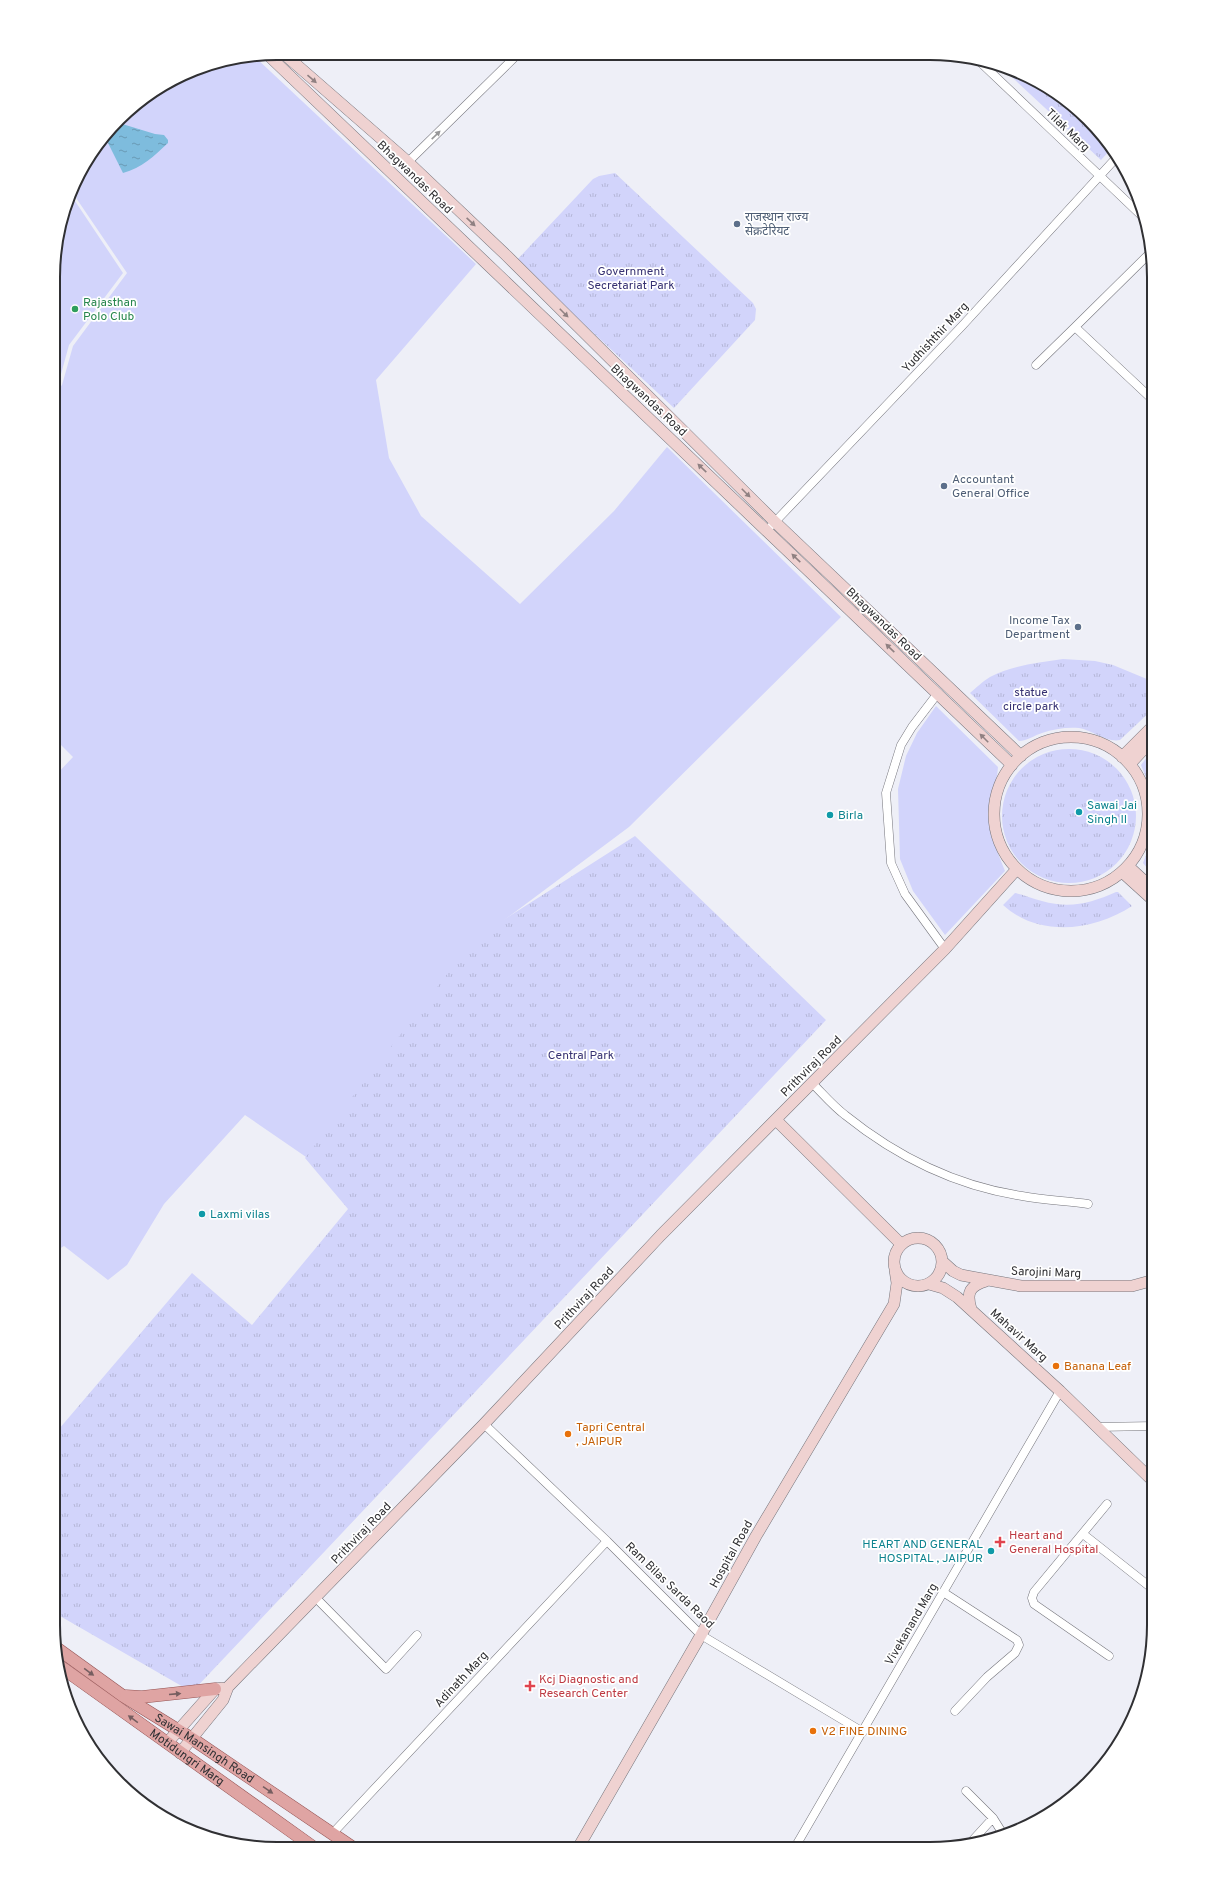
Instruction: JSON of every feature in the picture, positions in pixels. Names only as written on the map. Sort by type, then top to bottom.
[{"type":"main road","name":"Sawai Mansingh Road","points":[[62,1652],[123,1696],[191,1738],[344,1842]]},
{"type":"main road","name":"Motidungri Marg","points":[[65,1670],[307,1842]]},
{"type":"main road","points":[[123,1696],[142,1697],[215,1689]]},
{"type":"street","name":"Bhagwandas Road","points":[[273,60],[771,526],[1021,756]]},
{"type":"street","name":"Bhagwandas Road","points":[[291,60],[408,162],[507,256],[771,526],[1012,765]]},
{"type":"street","points":[[408,162],[512,60]]},
{"type":"street","name":"Tilak Marg","points":[[985,67],[1136,210]]},
{"type":"street","name":"Yudhishthir Marg","points":[[771,526],[962,326],[1113,161]]},
{"type":"street","points":[[1036,366],[1146,257]]},
{"type":"street","points":[[1075,327],[1147,394]]},
{"type":"street","points":[[938,693],[912,727],[901,745],[886,793],[891,863],[905,894],[945,950]]},
{"type":"street","points":[[1126,760],[1147,734]]},
{"type":"street","points":[[1064,738],[1079,738],[1095,741],[1109,748],[1126,760],[1145,792],[1147,824],[1144,839],[1137,853],[1125,869],[1108,882],[1093,888],[1077,891],[1060,891],[1040,884],[1030,880],[1017,869],[1002,848],[997,837],[994,818],[996,799],[1000,787],[1012,765],[1021,756],[1034,747],[1048,741],[1064,738]]},
{"type":"street","points":[[1126,760],[1147,744]]},
{"type":"street","name":"Prithviraj Road","points":[[180,1753],[223,1700],[228,1687],[484,1424],[662,1235],[945,950],[1017,869]]},
{"type":"street","points":[[1125,869],[1147,885]]},
{"type":"street","points":[[1125,869],[1147,893]]},
{"type":"street","points":[[812,1083],[844,1114],[884,1144],[927,1168],[972,1185],[1021,1196],[1088,1204]]},
{"type":"street","points":[[776,1120],[901,1244]]},
{"type":"street","points":[[915,1237],[931,1241],[941,1253],[942,1261],[939,1274],[928,1284],[920,1286],[912,1286],[905,1282],[899,1277],[895,1270],[894,1256],[901,1244],[915,1237]]},
{"type":"street","name":"Sarojini Marg","points":[[942,1261],[952,1271],[961,1275],[987,1281],[1021,1286],[1132,1286],[1147,1282]]},
{"type":"street","name":"Hospital Road","points":[[581,1842],[701,1635],[756,1536],[894,1304],[896,1282],[895,1270]]},
{"type":"street","points":[[971,1309],[968,1299],[970,1290],[975,1284],[987,1281]]},
{"type":"street","name":"Mahavir Marg","points":[[928,1284],[943,1288],[971,1309],[1060,1391],[1147,1475]]},
{"type":"street","points":[[894,1304],[912,1286]]},
{"type":"street","name":"Vivekanand Marg","points":[[798,1842],[1060,1391]]},
{"type":"street","name":"Ram Bilas Sarda Raod","points":[[484,1424],[607,1541],[701,1635],[862,1732]]},
{"type":"street","points":[[1096,1427],[1147,1426]]},
{"type":"street","points":[[1107,1504],[1034,1592],[1032,1598],[1034,1604],[1109,1656]]},
{"type":"street","points":[[1083,1534],[1147,1584]]},
{"type":"street","name":"Adinath Marg","points":[[332,1834],[607,1541]]},
{"type":"street","points":[[943,1592],[1017,1640],[1019,1645],[1015,1653],[987,1677],[955,1711]]},
{"type":"street","points":[[316,1598],[386,1669],[417,1635]]},
{"type":"street","points":[[167,1743],[215,1689],[228,1687]]},
{"type":"street","points":[[966,1791],[993,1818],[1000,1830]]},
{"type":"street","points":[[974,1837],[993,1818]]},
{"type":"green space","points":[[259,61],[476,264],[376,380],[389,458],[421,516],[520,604],[614,511],[667,447],[841,617],[629,827],[479,939],[309,1159],[245,1115],[164,1204],[127,1265],[108,1280],[64,1246],[60,1248],[60,771],[73,757],[60,744],[60,387],[62,385],[73,346],[127,273],[76,198],[82,181],[89,169],[114,134],[134,114],[169,89],[181,82],[221,67]]},
{"type":"green space","points":[[1011,76],[1026,82],[1038,89],[1073,114],[1093,134],[1107,153],[1101,160]]},
{"type":"green space","name":"Government Secretariat Park","points":[[615,173],[753,303],[756,309],[755,320],[674,408],[516,261],[593,179],[599,176]]},
{"type":"green space","name":"Rajasthan Polo Club","points":[[75,201],[123,273],[69,345],[60,378],[60,263],[67,221]]},
{"type":"green space","name":"statue circle park","points":[[1063,659],[1095,661],[1113,665],[1147,679],[1147,715],[1120,740],[1110,740],[1084,729],[1070,728],[1051,730],[1019,741],[970,693],[987,679],[998,673],[1025,665]]},
{"type":"green space","points":[[936,706],[998,767],[990,821],[994,843],[1005,871],[945,935],[913,891],[900,859],[898,789],[906,756],[917,733]]},
{"type":"green space","points":[[1062,749],[1076,749],[1095,754],[1117,768],[1131,790],[1135,803],[1135,829],[1131,842],[1117,864],[1095,878],[1076,883],[1062,883],[1043,878],[1021,864],[1007,842],[1002,823],[1002,809],[1007,790],[1021,768],[1043,754]]},
{"type":"green space","points":[[1147,757],[1147,780],[1141,765]]},
{"type":"green space","name":"Central Park","points":[[635,836],[826,1020],[192,1692],[60,1616],[60,1428],[192,1273],[252,1325],[348,1209],[305,1158],[475,938]]},
{"type":"green space","points":[[1147,853],[1147,868],[1143,863]]},
{"type":"green space","points":[[1118,892],[1132,906],[1101,921],[1067,927],[1033,923],[1017,916],[1003,905],[1015,893],[1052,903],[1071,905],[1089,902]]},
{"type":"water","points":[[124,124],[155,134],[164,135],[168,140],[168,143],[153,157],[142,165],[123,173],[107,142]]},
{"type":"place","name":"राजस्थान राज्य सेक्रटेरियट","points":[[737,224]]},
{"type":"place","name":"Rajasthan Polo Club","points":[[75,309]]},
{"type":"place","name":"Accountant General Office","points":[[944,486]]},
{"type":"place","name":"Income Tax Department","points":[[1078,627]]},
{"type":"place","name":"Sawai Jai Singh II","points":[[1079,812]]},
{"type":"place","name":"Birla","points":[[830,815]]},
{"type":"place","name":"Laxmi vilas","points":[[202,1214]]},
{"type":"place","name":"Banana Leaf","points":[[1056,1366]]},
{"type":"place","name":"Tapri Central , JAIPUR","points":[[568,1434]]},
{"type":"place","name":"Heart and General Hospital","points":[[1000,1542]]},
{"type":"place","name":"HEART AND GENERAL HOSPITAL , JAIPUR","points":[[991,1551]]},
{"type":"place","name":"Kcj Diagnostic and Research Center","points":[[530,1686]]},
{"type":"place","name":"V2 FINE DINING","points":[[813,1731]]}]
